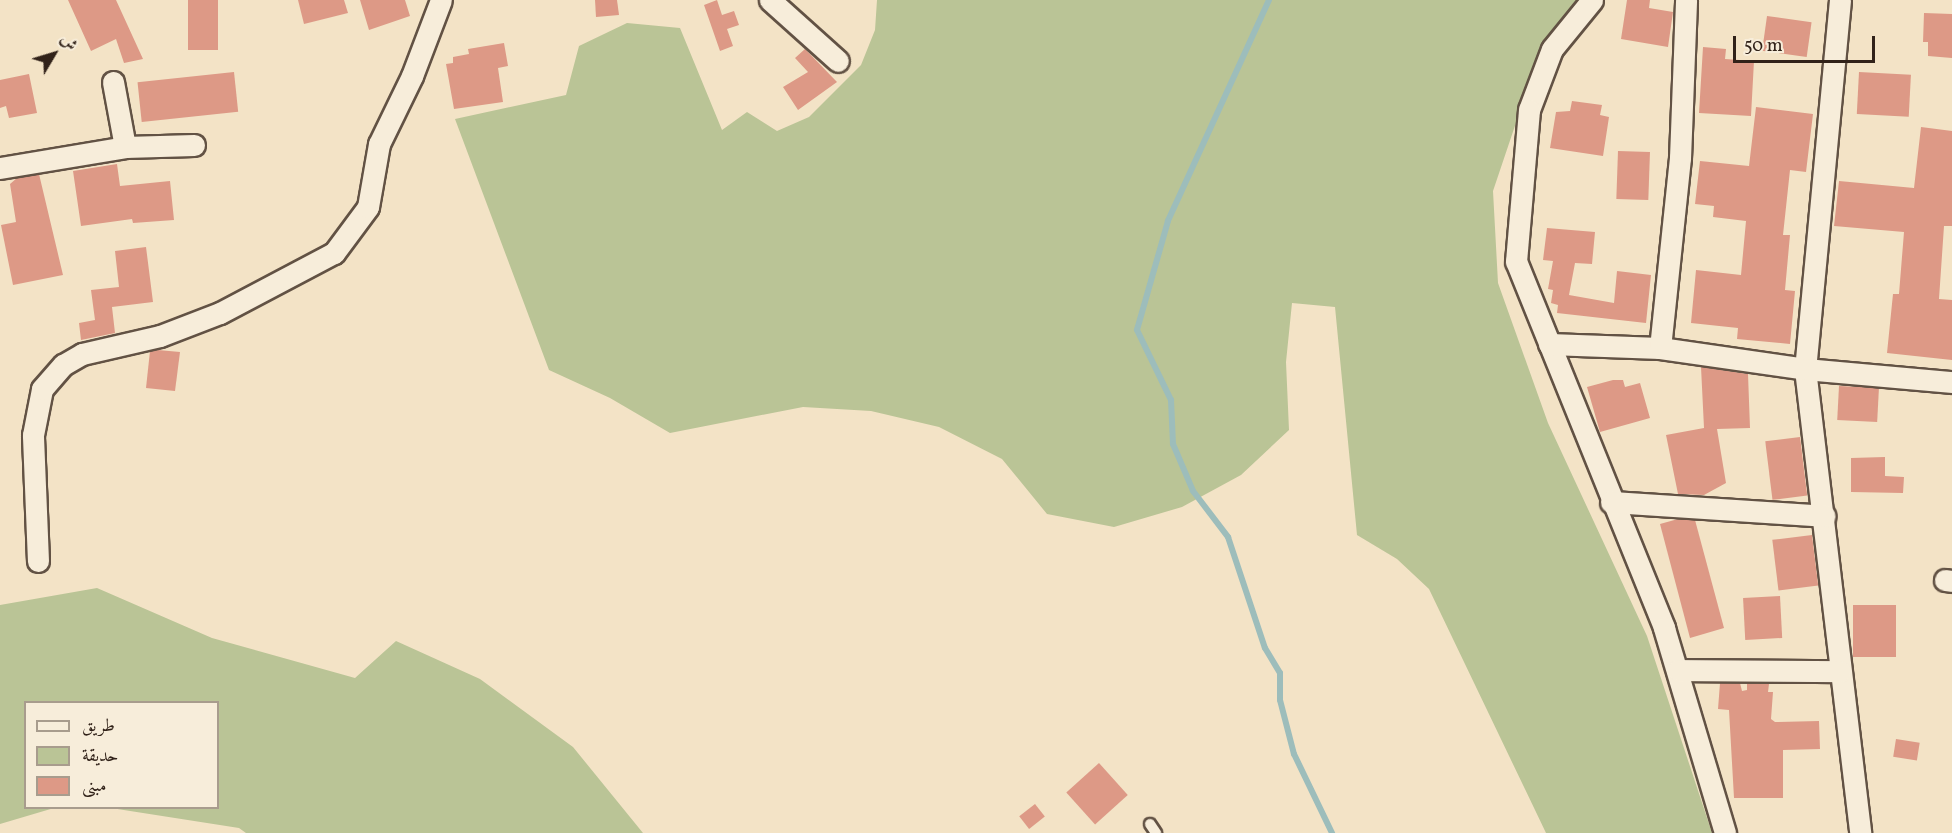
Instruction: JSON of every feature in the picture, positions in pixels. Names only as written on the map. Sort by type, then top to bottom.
[{"type":"street","points":[[38,561],[33,435],[42,389],[63,365],[82,354],[160,336],[220,313],[308,270],[340,248],[368,207],[379,144],[407,89],[441,0]]},
{"type":"street","points":[[770,0],[838,61]]},
{"type":"street","points":[[1592,0],[1552,49],[1529,110],[1516,261],[1678,670],[1725,833]]},
{"type":"street","points":[[1660,348],[1680,158],[1686,0]]},
{"type":"street","points":[[1840,0],[1805,369],[1825,516],[1840,671],[1860,833]]},
{"type":"street","points":[[113,82],[125,147]]},
{"type":"street","points":[[0,168],[125,147],[194,145]]},
{"type":"street","points":[[1549,344],[1660,348],[1805,369],[1952,382]]},
{"type":"street","points":[[1611,502],[1825,516]]},
{"type":"street","points":[[1678,670],[1840,671]]},
{"type":"green space","points":[[877,0],[1588,0],[1525,96],[1493,191],[1498,283],[1548,423],[1647,636],[1712,833],[1546,833],[1429,589],[1397,559],[1357,535],[1335,307],[1292,303],[1286,362],[1289,430],[1241,475],[1182,507],[1114,527],[1047,514],[1002,459],[939,427],[871,411],[803,407],[670,433],[610,398],[549,370],[455,119],[566,95],[579,46],[627,23],[680,28],[722,130],[747,112],[777,131],[809,117],[861,65],[875,30]]},
{"type":"green space","points":[[97,588],[212,638],[355,678],[396,641],[480,679],[573,747],[643,833],[246,833],[239,828],[117,809],[219,809],[219,701],[24,701],[24,809],[51,809],[0,824],[0,605]]},
{"type":"building","points":[[68,0],[116,0],[143,59],[124,63],[116,39],[91,51]]},
{"type":"building","points":[[188,0],[218,0],[218,50],[188,50]]},
{"type":"building","points":[[298,0],[344,0],[348,13],[304,24]]},
{"type":"building","points":[[360,0],[405,0],[410,16],[369,30]]},
{"type":"building","points":[[595,0],[617,0],[619,15],[596,17]]},
{"type":"building","points":[[717,0],[722,15],[734,11],[739,25],[727,29],[733,46],[720,51],[704,5]]},
{"type":"building","points":[[1627,0],[1650,0],[1649,8],[1673,12],[1668,47],[1621,39]]},
{"type":"building","points":[[1924,13],[1952,14],[1952,58],[1928,56],[1928,42],[1923,42]]},
{"type":"building","points":[[1767,16],[1812,22],[1807,57],[1762,51]]},
{"type":"building","points":[[504,43],[508,66],[498,68],[503,102],[454,109],[446,64],[453,63],[453,57],[469,54],[468,49]]},
{"type":"building","points":[[1703,47],[1726,49],[1725,59],[1754,61],[1751,116],[1699,113]]},
{"type":"building","points":[[805,49],[837,82],[798,110],[783,87],[808,72],[795,58]]},
{"type":"building","points":[[234,72],[238,112],[142,122],[138,82]]},
{"type":"building","points":[[1859,72],[1911,75],[1909,117],[1857,114]]},
{"type":"building","points":[[29,74],[37,113],[9,118],[6,106],[0,108],[0,80]]},
{"type":"building","points":[[1572,101],[1602,105],[1600,115],[1609,117],[1603,156],[1550,148],[1556,112],[1570,111]]},
{"type":"building","points":[[1756,107],[1813,114],[1806,172],[1790,170],[1783,235],[1790,235],[1785,290],[1795,291],[1790,344],[1737,339],[1738,328],[1691,323],[1696,270],[1741,275],[1746,221],[1713,217],[1714,206],[1695,204],[1700,161],[1749,166]]},
{"type":"building","points":[[1921,127],[1952,131],[1952,226],[1944,226],[1939,299],[1952,300],[1952,360],[1887,353],[1893,294],[1899,294],[1904,232],[1834,226],[1839,181],[1914,188]]},
{"type":"building","points":[[1618,151],[1650,152],[1648,200],[1616,199]]},
{"type":"building","points":[[117,164],[120,186],[170,181],[174,220],[133,223],[132,219],[81,226],[73,171]]},
{"type":"building","points":[[39,174],[63,275],[13,285],[1,225],[16,222],[10,184],[17,178]]},
{"type":"building","points":[[1547,228],[1595,232],[1592,264],[1575,263],[1569,295],[1614,303],[1617,271],[1651,275],[1646,323],[1557,313],[1558,305],[1551,303],[1553,290],[1548,289],[1553,261],[1543,260]]},
{"type":"building","points":[[146,247],[153,302],[112,307],[115,333],[81,340],[79,323],[95,320],[91,290],[119,287],[115,251]]},
{"type":"building","points":[[150,351],[180,352],[175,391],[146,388]]},
{"type":"building","points":[[1701,367],[1748,374],[1750,428],[1717,429],[1726,483],[1704,495],[1678,494],[1666,435],[1704,428]]},
{"type":"building","points":[[1613,380],[1623,380],[1625,387],[1640,383],[1650,418],[1600,432],[1587,387]]},
{"type":"building","points":[[1839,386],[1879,388],[1877,422],[1837,420]]},
{"type":"building","points":[[1800,437],[1807,496],[1772,500],[1765,441]]},
{"type":"building","points":[[1885,457],[1885,476],[1904,477],[1903,493],[1851,492],[1851,458]]},
{"type":"building","points":[[1678,519],[1695,520],[1724,628],[1690,638],[1660,524]]},
{"type":"building","points":[[1812,535],[1818,586],[1779,590],[1772,540]]},
{"type":"building","points":[[1780,596],[1782,638],[1745,640],[1743,598]]},
{"type":"building","points":[[1853,605],[1896,605],[1896,657],[1853,657]]},
{"type":"building","points":[[1720,683],[1740,683],[1742,691],[1747,690],[1747,683],[1769,684],[1768,692],[1773,692],[1771,719],[1775,722],[1819,721],[1820,749],[1783,750],[1783,798],[1734,798],[1729,710],[1718,709]]},
{"type":"building","points":[[1896,739],[1920,743],[1917,761],[1893,757]]},
{"type":"building","points":[[1099,763],[1128,795],[1095,824],[1066,792]]},
{"type":"building","points":[[1035,804],[1045,817],[1029,829],[1019,816]]},
{"type":"waterway","points":[[1269,0],[1168,221],[1137,330],[1171,400],[1173,444],[1193,491],[1228,537],[1265,648],[1280,673],[1280,700],[1294,754],[1332,833]]}]
